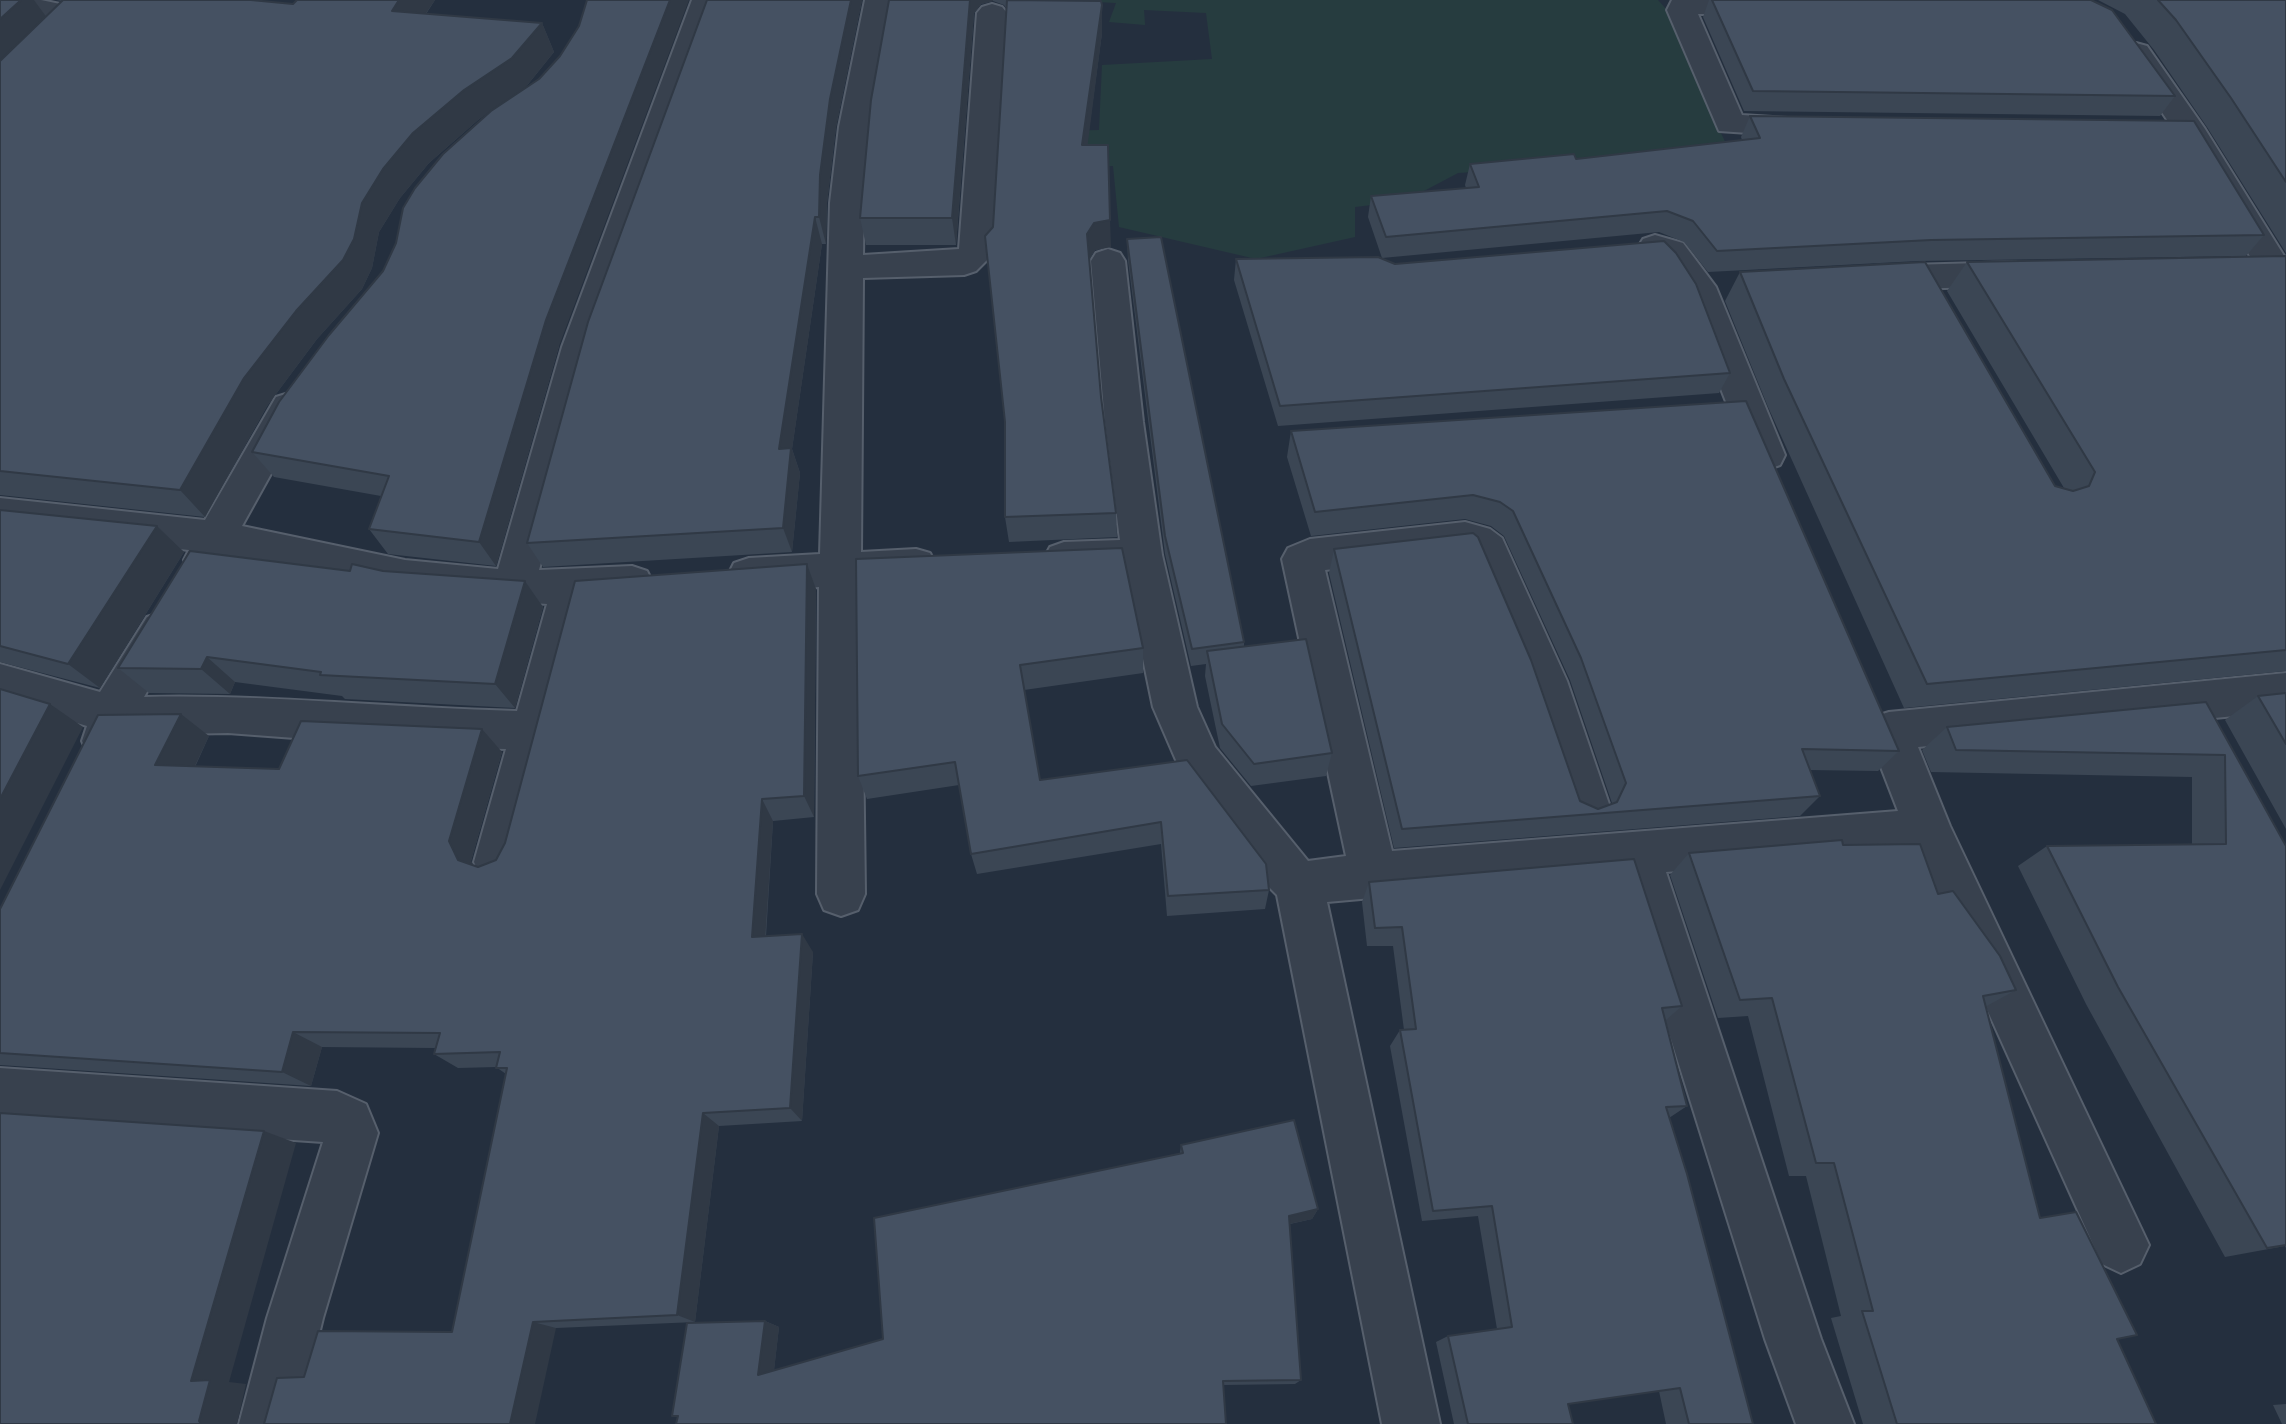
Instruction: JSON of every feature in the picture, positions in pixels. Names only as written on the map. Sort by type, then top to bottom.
[{"type":"street","points":[[514,587],[585,333],[707,0]]},
{"type":"street","points":[[841,894],[840,568],[847,203],[855,127],[880,0]]},
{"type":"street","points":[[0,1],[79,16],[0,92]]},
{"type":"street","points":[[1801,5],[1690,5],[1683,6],[1682,10],[1730,124],[1840,127]]},
{"type":"street","points":[[847,267],[964,263],[976,254],[992,13]]},
{"type":"street","points":[[2122,34],[2173,129],[2268,276]]},
{"type":"street","points":[[1630,249],[1665,248],[1714,286],[1730,409],[1783,492]]},
{"type":"street","points":[[1108,261],[1124,422],[1142,555],[1175,707],[1198,760],[1280,866],[1299,884],[1411,1424]]},
{"type":"street","points":[[1839,280],[2053,273]]},
{"type":"street","points":[[1918,276],[1940,316]]},
{"type":"street","points":[[88,774],[109,730],[109,716],[218,537],[267,442],[311,377]]},
{"type":"street","points":[[0,514],[218,537],[405,577],[514,587],[667,581]]},
{"type":"street","points":[[1374,874],[1302,559],[1310,555],[1465,538],[1476,540],[1488,549],[1545,681],[1586,804]]},
{"type":"street","points":[[1031,560],[1142,555]]},
{"type":"street","points":[[714,577],[951,563]]},
{"type":"street","points":[[498,862],[572,587]]},
{"type":"street","points":[[0,682],[99,709],[109,716],[228,714],[415,728],[534,731]]},
{"type":"street","points":[[2121,1245],[1929,830],[1883,717],[2188,702],[2286,692]]},
{"type":"street","points":[[2188,702],[2211,743]]},
{"type":"street","points":[[1299,884],[1374,874],[1929,830]]},
{"type":"street","points":[[1637,855],[1793,1339],[1825,1424]]},
{"type":"street","points":[[0,1094],[343,1119],[352,1133],[295,1318],[268,1424]]},
{"type":"green space","points":[[1058,0],[1658,0],[1666,9],[1731,154],[1458,173],[1405,201],[1355,207],[1355,237],[1256,259],[1119,227],[1113,166],[989,171],[996,133],[1099,130],[1102,65],[1212,59],[1206,13],[1144,10],[1145,25],[1109,22],[1116,3]]},
{"type":"building","points":[[0,0],[21,0],[0,19]]},
{"type":"building","points":[[63,0],[251,0],[293,4],[297,0],[399,0],[392,11],[542,23],[512,58],[464,90],[413,133],[383,169],[362,203],[354,239],[343,260],[296,311],[244,378],[180,490],[0,471],[0,61]]},
{"type":"building","points":[[587,0],[670,0],[546,320],[479,542],[369,529],[389,476],[252,452],[279,402],[329,335],[383,271],[396,243],[403,208],[415,188],[443,154],[491,111],[539,79],[560,56],[579,26]]},
{"type":"building","points":[[707,0],[851,0],[830,99],[820,175],[819,217],[815,217],[779,449],[791,448],[783,528],[527,543],[588,322]]},
{"type":"building","points":[[889,0],[970,0],[952,218],[860,218],[871,100]]},
{"type":"building","points":[[1007,0],[1101,1],[1102,5],[1082,145],[1108,145],[1110,220],[1094,223],[1087,234],[1101,397],[1116,513],[1005,517],[1005,422],[985,236],[993,227]]},
{"type":"building","points":[[1712,0],[2091,0],[2112,10],[2175,96],[1753,91]]},
{"type":"building","points":[[2158,0],[2286,0],[2286,182],[2231,98],[2176,20]]},
{"type":"building","points":[[1750,116],[2194,121],[2264,235],[1931,240],[1717,251],[1693,221],[1667,211],[1386,237],[1371,196],[1479,187],[1470,164],[1574,154],[1576,159],[1760,138]]},
{"type":"building","points":[[1161,237],[1244,642],[1192,649],[1165,536],[1127,239]]},
{"type":"building","points":[[1664,241],[1676,253],[1696,284],[1730,373],[1280,406],[1236,259],[1378,257],[1395,264]]},
{"type":"building","points":[[2286,256],[2286,650],[1927,684],[1784,379],[1740,272],[1925,262],[2055,486],[2073,491],[2089,486],[2095,472],[1967,262]]},
{"type":"building","points":[[1746,401],[1899,751],[1802,749],[1820,796],[1402,829],[1334,549],[1473,533],[1478,537],[1531,660],[1580,801],[1598,809],[1617,802],[1626,783],[1581,658],[1513,511],[1500,502],[1473,495],[1315,512],[1291,431]]},
{"type":"building","points":[[0,510],[157,526],[68,664],[0,646]]},
{"type":"building","points":[[1122,548],[1143,648],[1020,665],[1040,780],[1187,760],[1266,864],[1269,890],[1168,896],[1161,822],[971,854],[955,762],[858,776],[856,559]]},
{"type":"building","points":[[190,551],[350,571],[352,564],[383,571],[525,581],[495,684],[320,675],[321,672],[207,657],[201,669],[118,668]]},
{"type":"building","points":[[807,564],[804,796],[762,799],[752,937],[802,934],[790,1108],[703,1113],[677,1315],[533,1322],[510,1424],[264,1424],[277,1378],[304,1377],[318,1331],[452,1332],[507,1068],[496,1068],[500,1052],[434,1054],[440,1033],[293,1032],[282,1072],[0,1053],[0,909],[98,715],[181,714],[155,765],[279,769],[301,721],[482,729],[449,841],[458,860],[478,867],[496,860],[505,843],[575,581]]},
{"type":"building","points":[[1306,639],[1332,753],[1254,764],[1222,724],[1207,651]]},
{"type":"building","points":[[0,689],[50,704],[0,799]]},
{"type":"building","points":[[2286,693],[2286,744],[2258,696]]},
{"type":"building","points":[[2206,702],[2286,846],[2286,1245],[2267,1248],[2118,987],[2047,846],[2226,844],[2225,755],[1956,750],[1947,727]]},
{"type":"building","points":[[1842,840],[1843,845],[1920,844],[1938,894],[1953,891],[2000,956],[2016,990],[1983,996],[2040,1218],[2076,1212],[2137,1335],[2117,1339],[2156,1424],[1897,1424],[1862,1311],[1873,1311],[1834,1163],[1816,1163],[1772,998],[1740,1000],[1689,853]]},
{"type":"building","points":[[1634,859],[1682,1006],[1662,1008],[1687,1106],[1666,1107],[1687,1174],[1753,1424],[1689,1424],[1680,1388],[1568,1404],[1573,1424],[1468,1424],[1448,1336],[1512,1327],[1492,1206],[1433,1211],[1400,1030],[1416,1029],[1402,927],[1375,928],[1369,882]]},
{"type":"building","points":[[0,1113],[264,1131],[191,1381],[210,1380],[199,1421],[201,1424],[0,1424]]},
{"type":"building","points":[[1294,1120],[1318,1209],[1289,1216],[1301,1380],[1223,1381],[1226,1424],[676,1424],[678,1416],[672,1416],[687,1323],[765,1321],[758,1375],[883,1339],[874,1218],[1183,1153],[1181,1145]]}]
